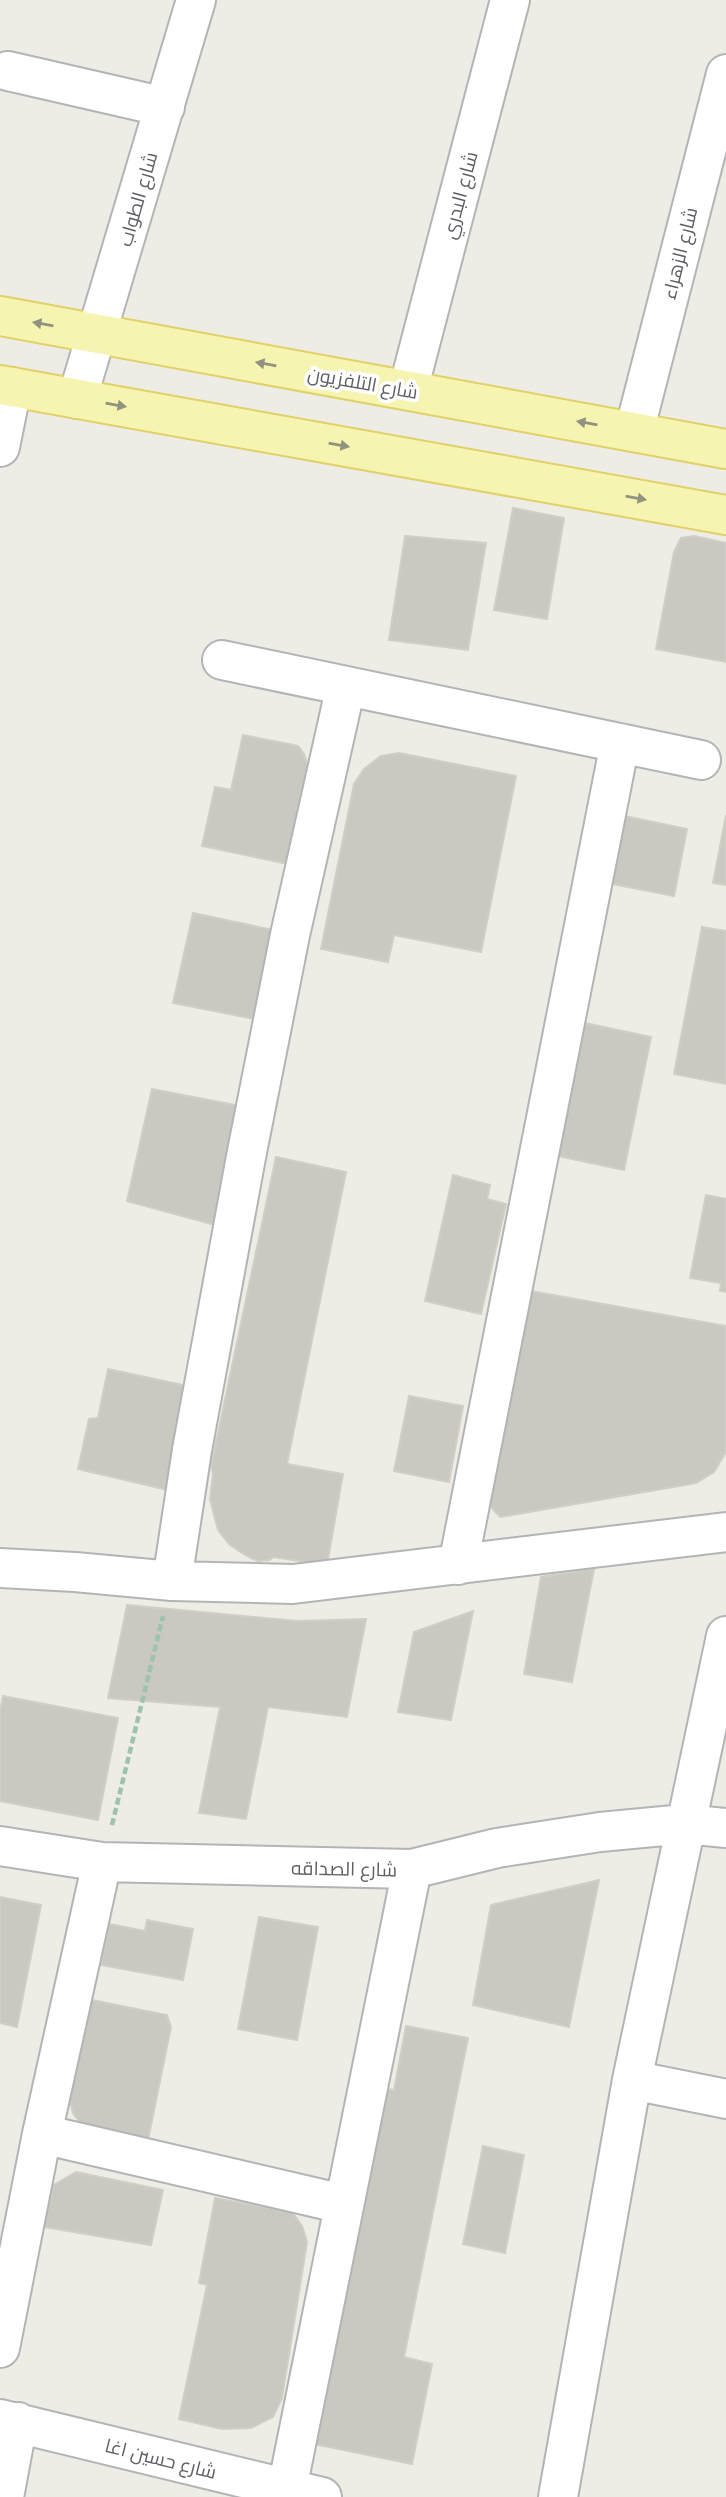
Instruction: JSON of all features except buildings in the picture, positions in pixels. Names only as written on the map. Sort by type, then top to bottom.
[{"type":"main road","name":"شارع التلفزيون","points":[[0,316],[726,449]]},
{"type":"main road","points":[[6,386],[726,515]]},
{"type":"street","name":"شارع الطواب","points":[[78,398],[196,0]]},
{"type":"street","name":"شارع البدري","points":[[408,390],[510,0]]},
{"type":"street","points":[[8,71],[164,107]]},
{"type":"street","name":"شارع الزهراء","points":[[634,432],[726,74]]},
{"type":"street","points":[[0,447],[6,386]]},
{"type":"street","points":[[222,660],[701,760]]},
{"type":"street","points":[[172,1581],[192,1450],[246,1157],[290,935],[345,686]]},
{"type":"street","points":[[458,1565],[620,743]]},
{"type":"street","points":[[0,1567],[172,1581],[293,1584],[726,1532]]},
{"type":"street","points":[[558,2497],[632,2080],[726,1636]]},
{"type":"street","name":"شارع الصداقه","points":[[0,1846],[102,1862],[412,1869],[510,1846],[600,1832],[685,1825],[726,1828]]},
{"type":"street","points":[[0,2348],[102,1862]]},
{"type":"street","points":[[305,2493],[343,2204],[383,2021],[412,1869]]},
{"type":"street","points":[[632,2080],[726,2099]]},
{"type":"street","points":[[43,2134],[343,2204]]},
{"type":"street","points":[[5,2497],[9,2420]]},
{"type":"street","name":"شارع حسين اغا","points":[[9,2420],[221,2485],[305,2493]]},
{"type":"path","points":[[102,1862],[172,1581]]}]
